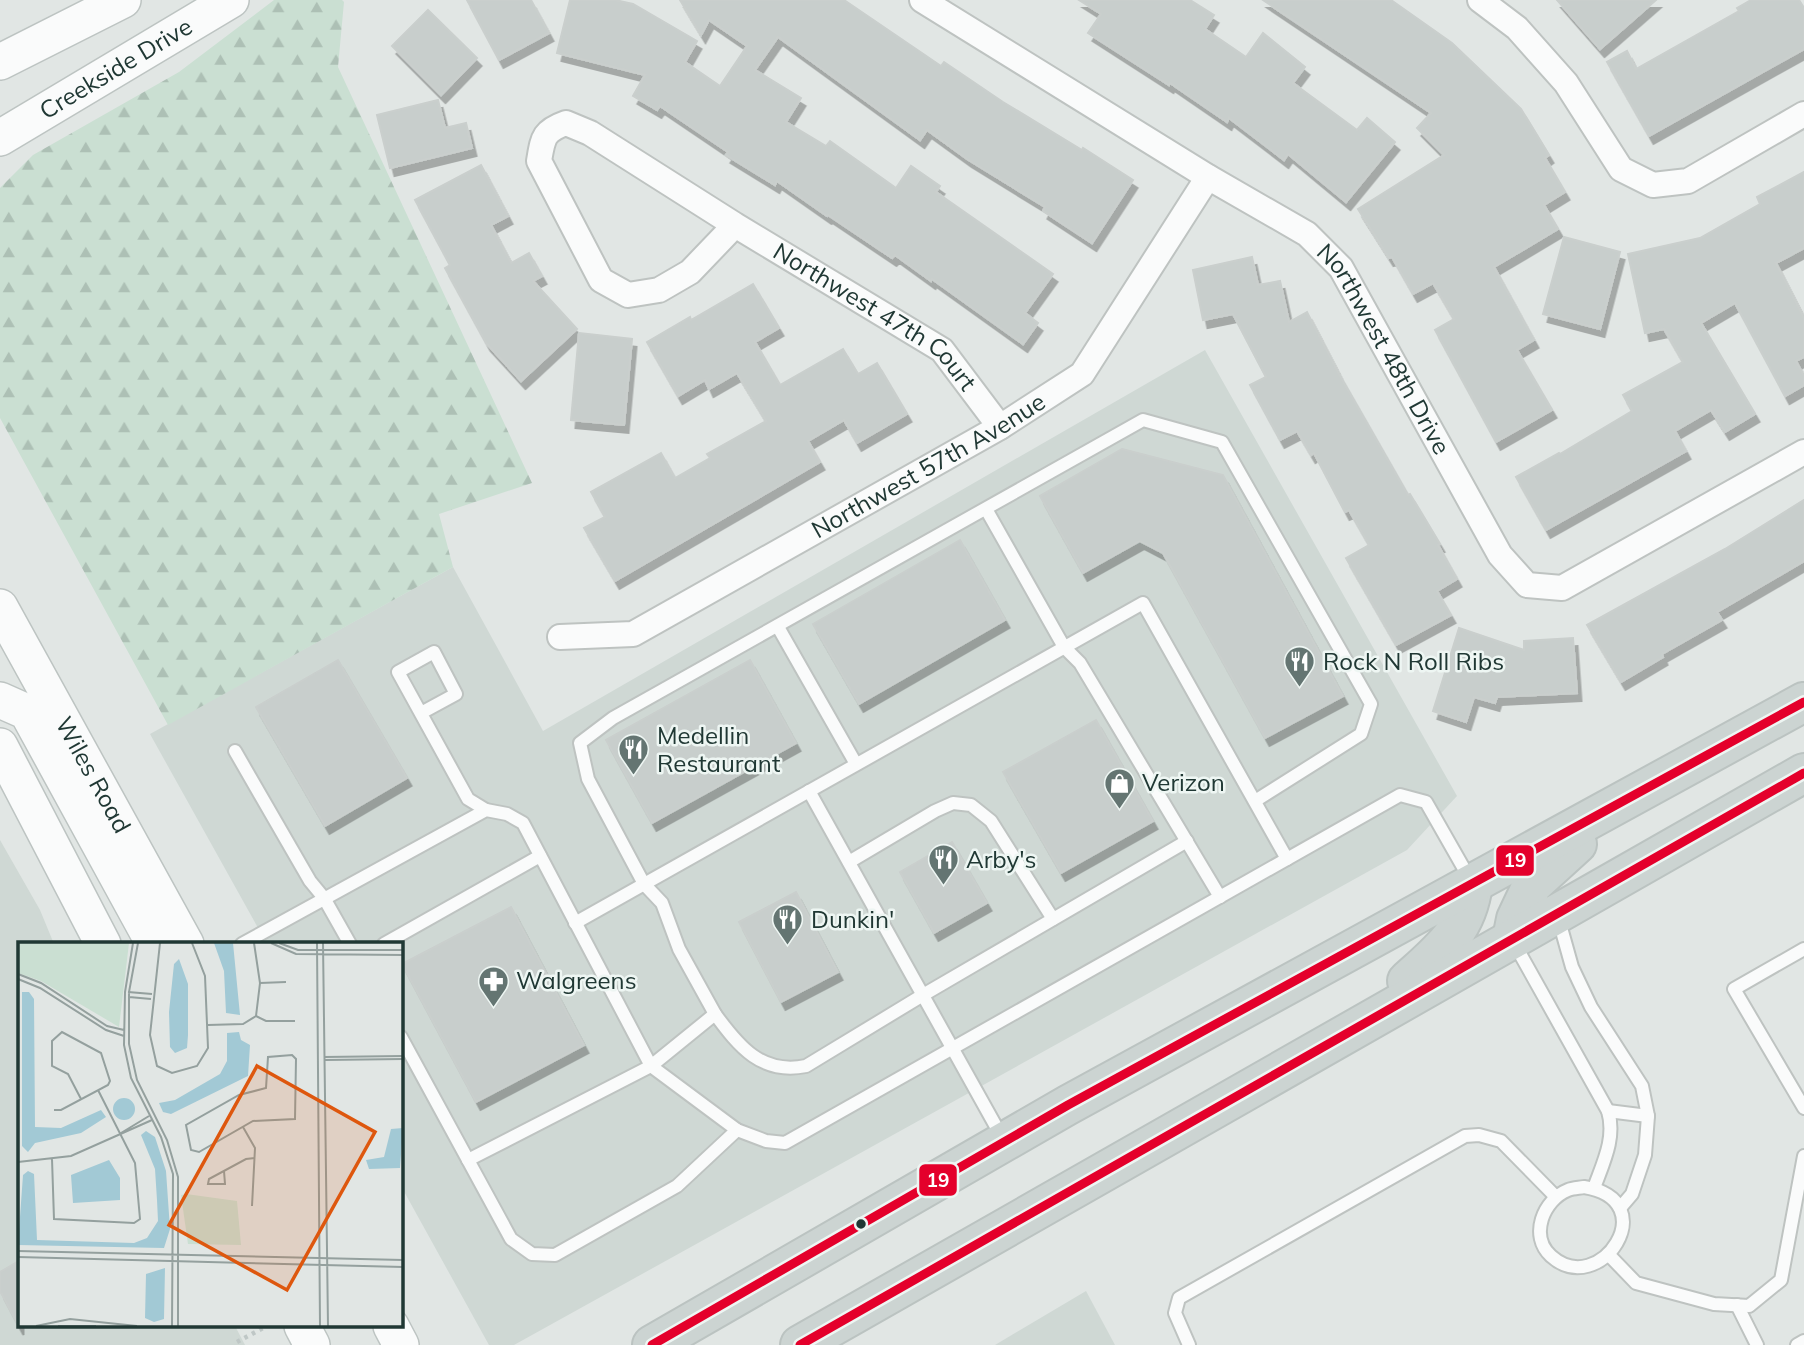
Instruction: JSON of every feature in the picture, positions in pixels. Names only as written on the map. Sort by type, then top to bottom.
[{"type":"main road","points":[[0,62],[123,0]]},
{"type":"main road","name":"Creekside Drive","points":[[0,138],[231,0]]},
{"type":"main road","name":"Wiles Road","points":[[0,607],[185,942]]},
{"type":"main road","points":[[0,700],[27,712],[153,942]]},
{"type":"main road","points":[[652,1345],[862,1226],[1004,1141],[1804,702]]},
{"type":"main road","points":[[0,746],[102,942]]},
{"type":"main road","points":[[800,1345],[1804,773]]},
{"type":"main road","points":[[1512,939],[1516,919],[1532,885],[1629,798]]},
{"type":"main road","points":[[1351,1031],[1449,943],[1470,905],[1473,884]]},
{"type":"main road","points":[[303,1328],[312,1345]]},
{"type":"main road","points":[[391,1328],[401,1345]]},
{"type":"street","name":"Northwest 48th Drive","points":[[922,0],[1208,177],[1307,234],[1340,268],[1500,555],[1527,585],[1562,588],[1804,452]]},
{"type":"street","points":[[1480,0],[1517,28],[1566,83],[1621,169],[1653,185],[1688,181],[1804,114]]},
{"type":"street","name":"Northwest 47th Court","points":[[735,225],[690,272],[659,290],[628,295],[601,280],[539,161],[542,140],[550,128],[566,123],[590,133],[735,225],[942,350],[1000,427]]},
{"type":"street","name":"Northwest 57th Avenue","points":[[560,637],[633,634],[1000,427],[1082,374],[1208,177]]},
{"type":"lane","points":[[1187,841],[806,1066],[787,1070],[765,1063],[734,1040],[715,1014],[679,949],[662,903],[644,884],[587,779],[580,743],[613,718],[1143,420],[1222,442],[1371,704],[1361,734],[1255,801]]},
{"type":"lane","points":[[986,509],[1064,647],[1080,663],[1220,897]]},
{"type":"lane","points":[[575,923],[1143,603],[1287,859]]},
{"type":"lane","points":[[778,627],[856,764]]},
{"type":"lane","points":[[421,713],[457,694],[435,652],[398,672],[468,799],[486,810],[507,814],[523,823],[651,1066],[737,1130],[766,1141],[785,1143],[1399,795],[1426,802],[1473,884]]},
{"type":"lane","points":[[236,751],[310,881],[324,898],[349,942]]},
{"type":"lane","points":[[809,791],[1004,1141]]},
{"type":"lane","points":[[849,862],[935,811],[953,803],[971,805],[991,821],[1053,919]]},
{"type":"lane","points":[[246,942],[486,810]]},
{"type":"lane","points":[[388,942],[540,856]]},
{"type":"lane","points":[[1558,913],[1572,967],[1591,1007],[1642,1086],[1648,1116],[1645,1155],[1632,1194],[1620,1208]]},
{"type":"lane","points":[[1512,939],[1608,1111],[1612,1124],[1610,1140],[1594,1188]]},
{"type":"lane","points":[[1804,949],[1734,989],[1804,1108]]},
{"type":"lane","points":[[468,1160],[651,1066],[715,1014]]},
{"type":"lane","points":[[402,1039],[511,1239],[532,1255],[555,1255],[677,1186],[737,1130]]},
{"type":"lane","points":[[1608,1111],[1648,1116]]},
{"type":"lane","points":[[1189,1345],[1175,1313],[1179,1298],[1465,1136],[1479,1135],[1501,1141],[1556,1198]]},
{"type":"lane","points":[[1608,1254],[1636,1283],[1714,1304],[1749,1306],[1781,1280],[1804,1156]]},
{"type":"lane","points":[[1594,1188],[1612,1197],[1620,1208],[1623,1222],[1621,1237],[1601,1260],[1586,1266],[1571,1266],[1557,1261],[1546,1251],[1540,1238],[1540,1224],[1545,1209],[1569,1189],[1594,1188]]},
{"type":"lane","points":[[1737,1305],[1757,1345]]},
{"type":"lane","points":[[1797,1345],[1804,1341]]},
{"type":"path","points":[[237,1342],[263,1328]]},
{"type":"shaded area","points":[[1205,350],[1457,796],[1407,850],[514,1345],[489,1345],[402,1188],[402,942],[266,942],[150,734],[453,567],[543,731]]},
{"type":"shaded area","points":[[0,840],[40,910],[53,942],[18,942],[18,1328],[236,1328],[245,1345],[0,1345]]},
{"type":"shaded area","points":[[1086,1291],[1115,1345],[995,1345]]},
{"type":"green space","points":[[274,0],[344,2],[338,67],[532,483],[439,514],[453,567],[168,725],[0,418],[0,188],[33,155],[179,72]]},
{"type":"building","points":[[467,0],[531,0],[549,33],[499,60]]},
{"type":"building","points":[[570,0],[615,0],[633,4],[697,41],[685,62],[720,86],[747,46],[709,20],[701,35],[680,0],[844,0],[941,66],[944,62],[1003,102],[1133,180],[1092,243],[1043,211],[1045,207],[967,159],[927,130],[920,140],[778,37],[755,70],[801,98],[786,122],[826,146],[830,141],[896,188],[911,166],[940,186],[936,192],[1053,274],[1025,313],[1038,323],[1023,344],[895,255],[892,258],[777,181],[775,185],[726,155],[728,152],[660,106],[657,110],[633,96],[645,75],[557,53]]},
{"type":"building","points":[[1079,0],[1190,0],[1214,15],[1205,29],[1246,57],[1263,33],[1305,67],[1293,83],[1357,130],[1367,118],[1395,142],[1346,202],[1288,154],[1284,160],[1229,118],[1227,122],[1170,83],[1169,85],[1088,33],[1101,14]]},
{"type":"building","points":[[1263,0],[1391,0],[1452,43],[1521,109],[1549,155],[1545,158],[1565,192],[1544,205],[1558,229],[1494,267],[1534,340],[1517,350],[1552,410],[1496,442],[1435,330],[1454,319],[1433,283],[1413,294],[1392,257],[1389,258],[1358,209],[1444,155],[1417,128],[1431,113]]},
{"type":"building","points":[[1557,0],[1656,0],[1600,49]]},
{"type":"building","points":[[1751,0],[1799,0],[1804,8],[1804,49],[1649,136],[1607,62],[1627,51],[1636,69],[1739,11],[1737,8]]},
{"type":"building","points":[[428,10],[477,58],[441,95],[392,46]]},
{"type":"building","points":[[438,100],[445,128],[466,123],[472,148],[390,168],[377,115]]},
{"type":"building","points":[[481,165],[508,216],[491,225],[511,263],[529,253],[542,276],[533,281],[577,329],[521,381],[486,343],[445,268],[450,265],[415,200]]},
{"type":"building","points":[[1804,172],[1804,248],[1776,263],[1804,318],[1804,357],[1796,361],[1804,376],[1804,385],[1785,396],[1735,303],[1701,323],[1755,414],[1725,432],[1711,410],[1675,431],[1686,451],[1546,530],[1516,477],[1632,411],[1623,395],[1683,362],[1664,329],[1645,333],[1628,254],[1700,238],[1760,204],[1757,197]]},
{"type":"building","points":[[1564,237],[1620,252],[1600,329],[1543,314]]},
{"type":"building","points":[[1252,257],[1258,285],[1280,281],[1289,322],[1307,312],[1339,374],[1408,495],[1410,494],[1440,544],[1438,545],[1457,579],[1437,591],[1451,615],[1396,645],[1346,558],[1369,545],[1349,510],[1345,512],[1314,453],[1311,455],[1297,431],[1280,440],[1250,385],[1266,377],[1233,314],[1203,320],[1193,270]]},
{"type":"building","points":[[753,284],[779,328],[755,342],[780,385],[843,349],[858,374],[877,363],[907,414],[857,443],[844,420],[808,441],[820,462],[615,581],[584,528],[605,517],[591,492],[661,453],[675,478],[710,458],[707,454],[766,421],[737,373],[709,389],[705,380],[678,396],[647,342]]},
{"type":"building","points":[[579,333],[632,339],[624,425],[571,420]]},
{"type":"building","points":[[1122,449],[1223,475],[1343,696],[1265,738],[1163,553],[1140,541],[1083,573],[1040,496]]},
{"type":"building","points":[[1804,500],[1804,561],[1717,612],[1722,620],[1662,654],[1663,657],[1621,682],[1587,625],[1725,549]]},
{"type":"building","points":[[960,540],[1005,620],[859,704],[813,624]]},
{"type":"building","points":[[1459,628],[1524,650],[1524,641],[1573,638],[1577,693],[1497,697],[1495,703],[1474,697],[1466,722],[1433,711]]},
{"type":"building","points":[[338,660],[407,778],[325,826],[256,707]]},
{"type":"building","points":[[750,660],[796,743],[652,823],[606,740]]},
{"type":"building","points":[[1096,720],[1153,821],[1061,873],[1003,772]]},
{"type":"building","name":"Arby's","points":[[952,842],[987,903],[934,933],[900,872]]},
{"type":"building","name":"Dunkin'","points":[[796,892],[838,972],[781,1002],[739,922]]},
{"type":"building","name":"Walgreens","points":[[511,907],[584,1045],[476,1102],[402,964]]},
{"type":"building","points":[[18,1262],[18,1325],[0,1291],[0,1272]]},
{"type":"transit line","name":"19","points":[[652,1345],[1068,1105],[1804,702]]},
{"type":"transit line","name":"19","points":[[800,1345],[1804,773]]},
{"type":"place","name":"Rock N Roll Ribs","points":[[1300,689]]},
{"type":"place","name":"Medellin Restaurant","points":[[634,777]]},
{"type":"place","name":"Verizon","points":[[1119,810]]},
{"type":"place","name":"Arby's","points":[[943,887]]},
{"type":"place","name":"Dunkin'","points":[[788,947]]},
{"type":"place","name":"Walgreens","points":[[493,1008]]}]
